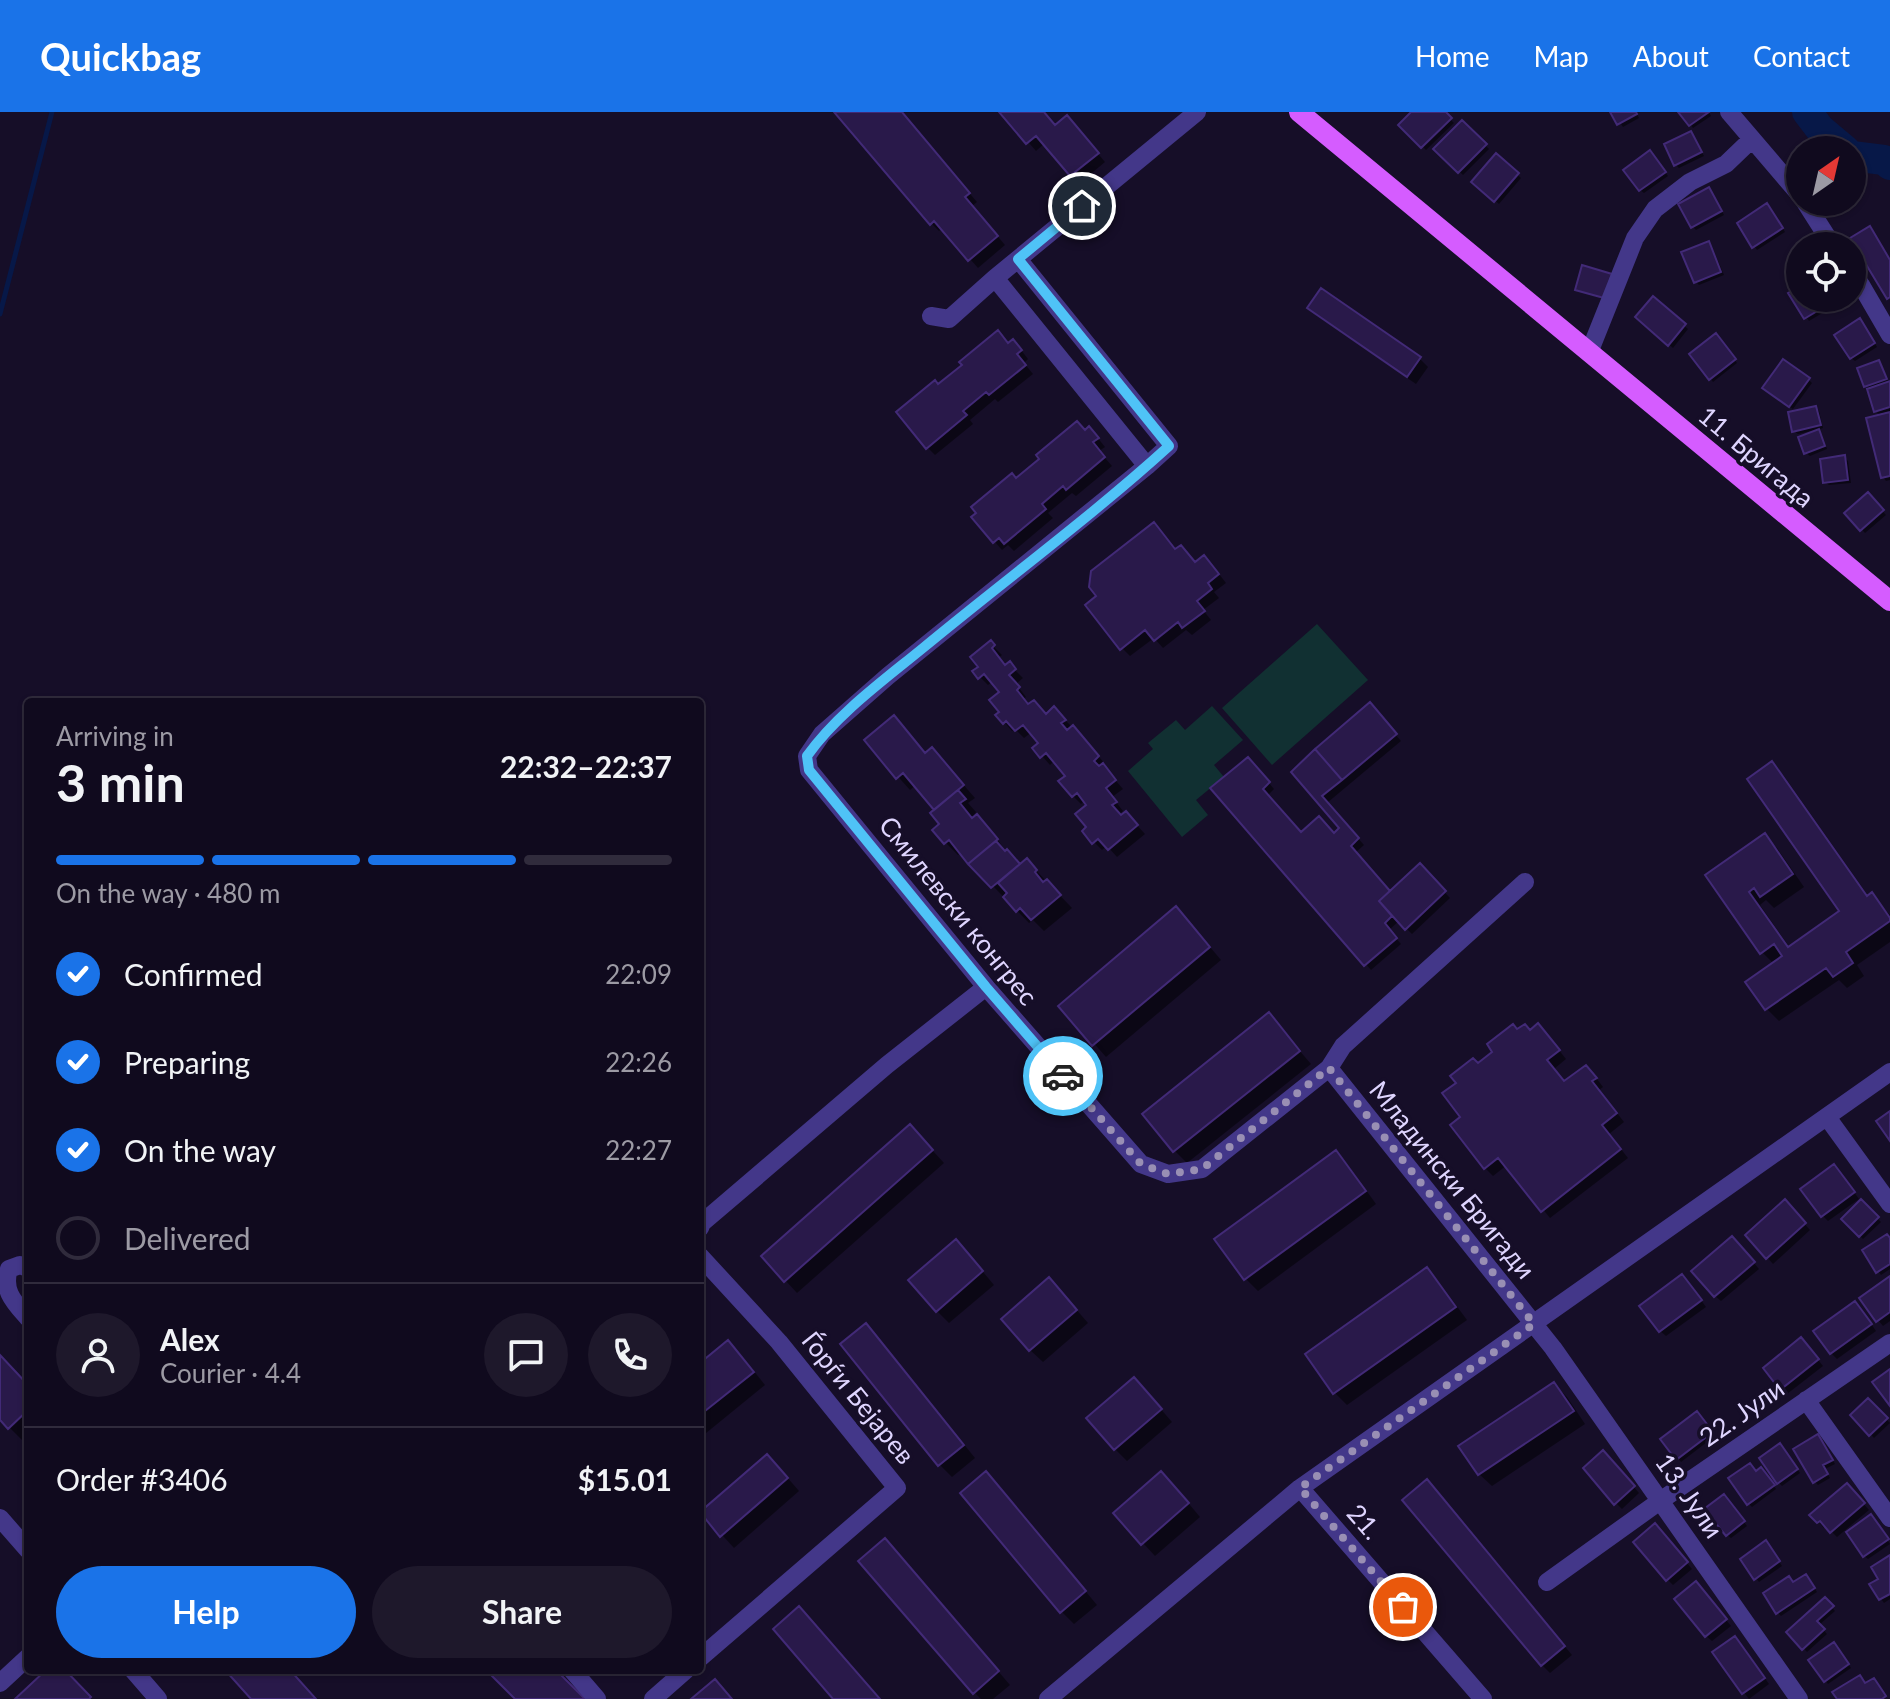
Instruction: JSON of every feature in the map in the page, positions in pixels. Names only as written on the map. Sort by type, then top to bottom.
[{"type":"main road","name":"11. Бригада","points":[[1299,112],[1890,601]]},
{"type":"street","points":[[931,316],[949,319],[1197,112]]},
{"type":"street","points":[[1729,112],[1786,179]]},
{"type":"street","points":[[1589,353],[1635,238],[1655,209],[1690,182],[1726,164],[1751,140]]},
{"type":"street","name":"Смилевски конгрес","points":[[1018,259],[1169,446],[888,676],[822,734],[807,756],[809,770],[986,987],[1141,1164],[1168,1174],[1202,1169],[1329,1068],[1343,1046],[1525,882]]},
{"type":"street","points":[[995,278],[1147,466]]},
{"type":"street","points":[[1866,294],[1890,335]]},
{"type":"street","points":[[704,1221],[887,1065],[986,987]]},
{"type":"street","name":"Младински Бригади","points":[[1329,1068],[1534,1324]]},
{"type":"street","points":[[1048,1699],[1300,1488],[1890,1072]]},
{"type":"street","points":[[1827,1117],[1890,1204]]},
{"type":"street","name":"Ѓорѓи Бејарев","points":[[704,1260],[779,1342],[897,1488],[704,1655]]},
{"type":"street","points":[[24,1266],[9,1269],[6,1281],[12,1300],[24,1314]]},
{"type":"street","name":"13. Јули","points":[[1534,1324],[1799,1699]]},
{"type":"street","name":"22. Јули","points":[[1547,1582],[1890,1343]]},
{"type":"street","points":[[1806,1400],[1890,1518]]},
{"type":"street","name":"21.","points":[[1300,1488],[1483,1699]]},
{"type":"street","points":[[0,1518],[24,1545]]},
{"type":"street","points":[[0,1683],[24,1661]]},
{"type":"street","points":[[136,1674],[158,1699]]},
{"type":"street","points":[[575,1674],[597,1699]]},
{"type":"street","points":[[653,1699],[681,1674]]},
{"type":"green space","points":[[1317,624],[1368,680],[1272,765],[1222,708]]},
{"type":"green space","points":[[1212,706],[1243,740],[1214,765],[1224,777],[1196,800],[1208,815],[1182,837],[1128,771],[1153,749],[1148,743],[1176,720],[1185,730]]},
{"type":"building","points":[[834,112],[902,112],[970,193],[965,197],[998,236],[968,261],[934,221],[930,225]]},
{"type":"building","points":[[999,112],[1044,112],[1055,125],[1067,115],[1099,153],[1070,176],[1036,136],[1026,144]]},
{"type":"building","points":[[1411,112],[1446,112],[1452,118],[1421,148],[1398,125]]},
{"type":"building","points":[[1610,112],[1636,112],[1637,114],[1617,125]]},
{"type":"building","points":[[1678,112],[1709,112],[1689,126]]},
{"type":"building","points":[[1462,120],[1487,144],[1458,173],[1433,149]]},
{"type":"building","points":[[1691,131],[1702,152],[1674,166],[1664,144]]},
{"type":"building","points":[[1650,150],[1666,172],[1639,191],[1623,170]]},
{"type":"building","points":[[1496,153],[1519,173],[1494,202],[1471,182]]},
{"type":"building","points":[[1709,187],[1722,211],[1691,228],[1678,204]]},
{"type":"building","points":[[1767,203],[1783,228],[1752,248],[1737,223]]},
{"type":"building","points":[[1870,226],[1890,260],[1890,297],[1887,299],[1866,264],[1866,232],[1860,232]]},
{"type":"building","points":[[1709,241],[1721,272],[1694,283],[1681,252]]},
{"type":"building","points":[[1582,265],[1612,274],[1604,298],[1575,290]]},
{"type":"building","points":[[1321,288],[1421,357],[1407,377],[1307,308]]},
{"type":"building","points":[[1653,296],[1686,324],[1668,346],[1635,317]]},
{"type":"building","points":[[1800,312],[1816,312],[1804,319]]},
{"type":"building","points":[[1860,318],[1875,343],[1850,359],[1834,335]]},
{"type":"building","points":[[998,330],[1008,343],[1013,339],[1022,350],[1017,354],[1026,365],[989,395],[986,392],[963,411],[967,415],[926,449],[896,412],[935,380],[938,384],[962,365],[959,362]]},
{"type":"building","points":[[1716,333],[1736,359],[1709,380],[1689,354]]},
{"type":"building","points":[[1783,359],[1810,378],[1789,407],[1762,388]]},
{"type":"building","points":[[1879,360],[1887,379],[1864,387],[1857,368]]},
{"type":"building","points":[[1890,381],[1890,407],[1874,412],[1867,389]]},
{"type":"building","points":[[1816,406],[1821,425],[1792,432],[1788,412]]},
{"type":"building","points":[[1890,412],[1890,476],[1881,478],[1866,418]]},
{"type":"building","points":[[1077,421],[1085,430],[1089,426],[1099,438],[1093,442],[1105,457],[1066,490],[1063,486],[1042,504],[1046,509],[1004,544],[999,538],[993,543],[971,517],[976,513],[971,507],[1012,473],[1016,478],[1039,459],[1036,455]]},
{"type":"building","points":[[1819,429],[1825,446],[1804,454],[1798,437]]},
{"type":"building","points":[[1845,455],[1848,480],[1823,483],[1820,459]]},
{"type":"building","points":[[1868,492],[1884,510],[1860,531],[1844,513]]},
{"type":"building","points":[[1154,522],[1175,549],[1181,545],[1195,562],[1204,555],[1219,574],[1208,583],[1212,589],[1197,601],[1205,611],[1182,628],[1178,622],[1154,641],[1145,630],[1120,650],[1085,605],[1096,596],[1089,587],[1091,571]]},
{"type":"building","points":[[991,640],[995,645],[992,648],[1005,665],[1010,661],[1016,669],[1009,675],[1020,687],[1017,690],[1028,704],[1034,700],[1046,714],[1054,706],[1066,720],[1061,723],[1067,730],[1073,725],[1099,756],[1094,761],[1099,766],[1103,763],[1116,780],[1106,788],[1117,802],[1112,805],[1121,815],[1126,811],[1138,825],[1108,850],[1098,839],[1092,844],[1082,831],[1086,827],[1075,814],[1086,805],[1077,793],[1072,797],[1058,781],[1065,776],[1046,753],[1040,758],[1032,748],[1038,743],[1023,725],[1015,731],[995,715],[999,712],[989,700],[999,692],[984,674],[978,679],[972,671],[978,667],[970,657]]},
{"type":"building","points":[[1370,702],[1397,734],[1342,780],[1315,749]]},
{"type":"building","points":[[894,715],[925,753],[932,747],[964,785],[934,810],[903,773],[896,779],[864,740]]},
{"type":"building","points":[[1315,749],[1342,780],[1322,796],[1359,838],[1351,846],[1390,891],[1379,901],[1392,916],[1385,923],[1397,938],[1364,966],[1210,788],[1248,757],[1270,782],[1263,789],[1301,832],[1319,816],[1334,833],[1339,828],[1291,772]]},
{"type":"building","points":[[1772,761],[1867,896],[1872,892],[1890,921],[1846,952],[1853,963],[1833,977],[1826,968],[1765,1010],[1745,982],[1782,956],[1774,944],[1760,954],[1705,875],[1765,833],[1793,874],[1760,897],[1754,888],[1749,892],[1788,947],[1839,911],[1747,779]]},
{"type":"building","points":[[958,790],[966,799],[960,803],[972,818],[977,814],[998,839],[968,864],[949,840],[944,844],[932,830],[939,824],[930,813]]},
{"type":"building","points":[[996,841],[1020,864],[991,888],[968,864]]},
{"type":"building","points":[[1027,858],[1043,882],[1047,879],[1061,895],[1031,920],[1020,908],[1016,912],[1003,897],[1007,893],[998,883]]},
{"type":"building","points":[[1420,863],[1446,891],[1405,930],[1379,901]]},
{"type":"building","points":[[1176,906],[1210,947],[1092,1046],[1058,1006]]},
{"type":"building","points":[[1269,1012],[1300,1051],[1173,1152],[1142,1114]]},
{"type":"building","points":[[1538,1023],[1560,1050],[1547,1060],[1564,1081],[1586,1065],[1597,1078],[1592,1081],[1617,1113],[1602,1125],[1621,1149],[1541,1212],[1498,1158],[1484,1169],[1450,1125],[1460,1117],[1442,1093],[1456,1083],[1450,1076],[1473,1058],[1478,1063],[1492,1052],[1487,1044],[1513,1024],[1517,1029],[1525,1024],[1530,1030]]},
{"type":"building","points":[[1890,1111],[1890,1141],[1876,1121]]},
{"type":"building","points":[[910,1124],[933,1150],[784,1282],[761,1256]]},
{"type":"building","points":[[1336,1150],[1366,1191],[1244,1280],[1214,1239]]},
{"type":"building","points":[[1834,1164],[1855,1192],[1821,1217],[1800,1189]]},
{"type":"building","points":[[1785,1199],[1806,1223],[1766,1259],[1745,1235]]},
{"type":"building","points":[[1861,1199],[1879,1217],[1859,1237],[1841,1219]]},
{"type":"building","points":[[1887,1234],[1890,1238],[1890,1264],[1876,1273],[1862,1250]]},
{"type":"building","points":[[1732,1236],[1755,1262],[1714,1297],[1691,1271]]},
{"type":"building","points":[[956,1239],[983,1271],[936,1312],[908,1280]]},
{"type":"building","points":[[1427,1267],[1456,1307],[1333,1394],[1305,1354]]},
{"type":"building","points":[[1682,1274],[1702,1300],[1659,1332],[1639,1306]]},
{"type":"building","points":[[1890,1276],[1890,1312],[1876,1322],[1859,1298]]},
{"type":"building","points":[[1049,1277],[1077,1310],[1029,1351],[1001,1319]]},
{"type":"building","points":[[1855,1301],[1872,1324],[1830,1354],[1813,1331]]},
{"type":"building","points":[[866,1323],[964,1445],[938,1466],[840,1344]]},
{"type":"building","points":[[1801,1337],[1819,1359],[1780,1390],[1763,1368]]},
{"type":"building","points":[[728,1340],[754,1372],[704,1412],[704,1360]]},
{"type":"building","points":[[0,1355],[24,1381],[24,1414],[8,1429],[0,1420]]},
{"type":"building","points":[[1890,1369],[1890,1406],[1872,1382]]},
{"type":"building","points":[[1134,1377],[1162,1409],[1114,1450],[1086,1418]]},
{"type":"building","points":[[1554,1382],[1574,1411],[1478,1475],[1458,1446]]},
{"type":"building","points":[[1868,1398],[1888,1418],[1869,1436],[1850,1415]]},
{"type":"building","points":[[1697,1411],[1713,1432],[1676,1460],[1660,1439]]},
{"type":"building","points":[[1818,1434],[1833,1460],[1823,1465],[1828,1474],[1813,1483],[1793,1449]]},
{"type":"building","points":[[1780,1443],[1798,1469],[1777,1484],[1759,1458]]},
{"type":"building","points":[[1603,1450],[1635,1486],[1614,1505],[1583,1468]]},
{"type":"building","points":[[767,1454],[788,1478],[720,1537],[704,1517],[704,1509]]},
{"type":"building","points":[[1750,1463],[1756,1471],[1761,1467],[1775,1485],[1747,1505],[1728,1478]]},
{"type":"building","points":[[986,1471],[1086,1591],[1060,1613],[960,1493]]},
{"type":"building","points":[[1161,1471],[1189,1503],[1141,1545],[1113,1513]]},
{"type":"building","points":[[1427,1479],[1565,1646],[1541,1666],[1402,1500]]},
{"type":"building","points":[[1847,1483],[1865,1503],[1830,1533],[1820,1521],[1817,1523],[1809,1515]]},
{"type":"building","points":[[1724,1494],[1745,1521],[1726,1536],[1704,1509]]},
{"type":"building","points":[[1871,1514],[1889,1539],[1863,1557],[1846,1532]]},
{"type":"building","points":[[1655,1523],[1688,1562],[1666,1581],[1633,1542]]},
{"type":"building","points":[[885,1538],[999,1671],[973,1694],[858,1561]]},
{"type":"building","points":[[1766,1540],[1780,1561],[1754,1580],[1740,1559]]},
{"type":"building","points":[[1890,1555],[1890,1594],[1879,1600],[1869,1584],[1878,1579],[1871,1567]]},
{"type":"building","points":[[1806,1574],[1815,1588],[1776,1614],[1763,1593],[1789,1576],[1793,1582]]},
{"type":"building","points":[[1696,1581],[1727,1619],[1705,1637],[1674,1599]]},
{"type":"building","points":[[1825,1597],[1834,1606],[1817,1621],[1825,1629],[1802,1650],[1786,1632]]},
{"type":"building","points":[[799,1606],[880,1699],[833,1699],[773,1629]]},
{"type":"building","points":[[1735,1636],[1765,1678],[1742,1694],[1712,1652]]},
{"type":"building","points":[[1834,1642],[1849,1664],[1824,1682],[1808,1660]]},
{"type":"building","points":[[42,1674],[69,1674],[91,1697],[89,1699],[15,1699]]},
{"type":"building","points":[[229,1674],[294,1674],[316,1699],[251,1699]]},
{"type":"building","points":[[560,1674],[585,1699],[515,1699],[491,1675]]},
{"type":"building","points":[[1860,1675],[1865,1683],[1874,1678],[1886,1696],[1882,1699],[1837,1699],[1832,1692]]},
{"type":"building","points":[[715,1679],[732,1699],[691,1699]]},
{"type":"waterway","points":[[0,314],[52,112]]},
{"type":"waterway","points":[[1807,112],[1828,136]]},
{"type":"waterway","points":[[1866,158],[1884,160],[1890,165]]},
{"type":"way so far","points":[[1063,1076],[1141,1164],[1168,1174],[1202,1169],[1329,1068],[1534,1324],[1300,1488],[1403,1607]]},
{"type":"route","points":[[1063,1076],[986,987],[809,770],[807,756],[822,734],[888,676],[1169,446],[1018,259],[1082,206]]}]
